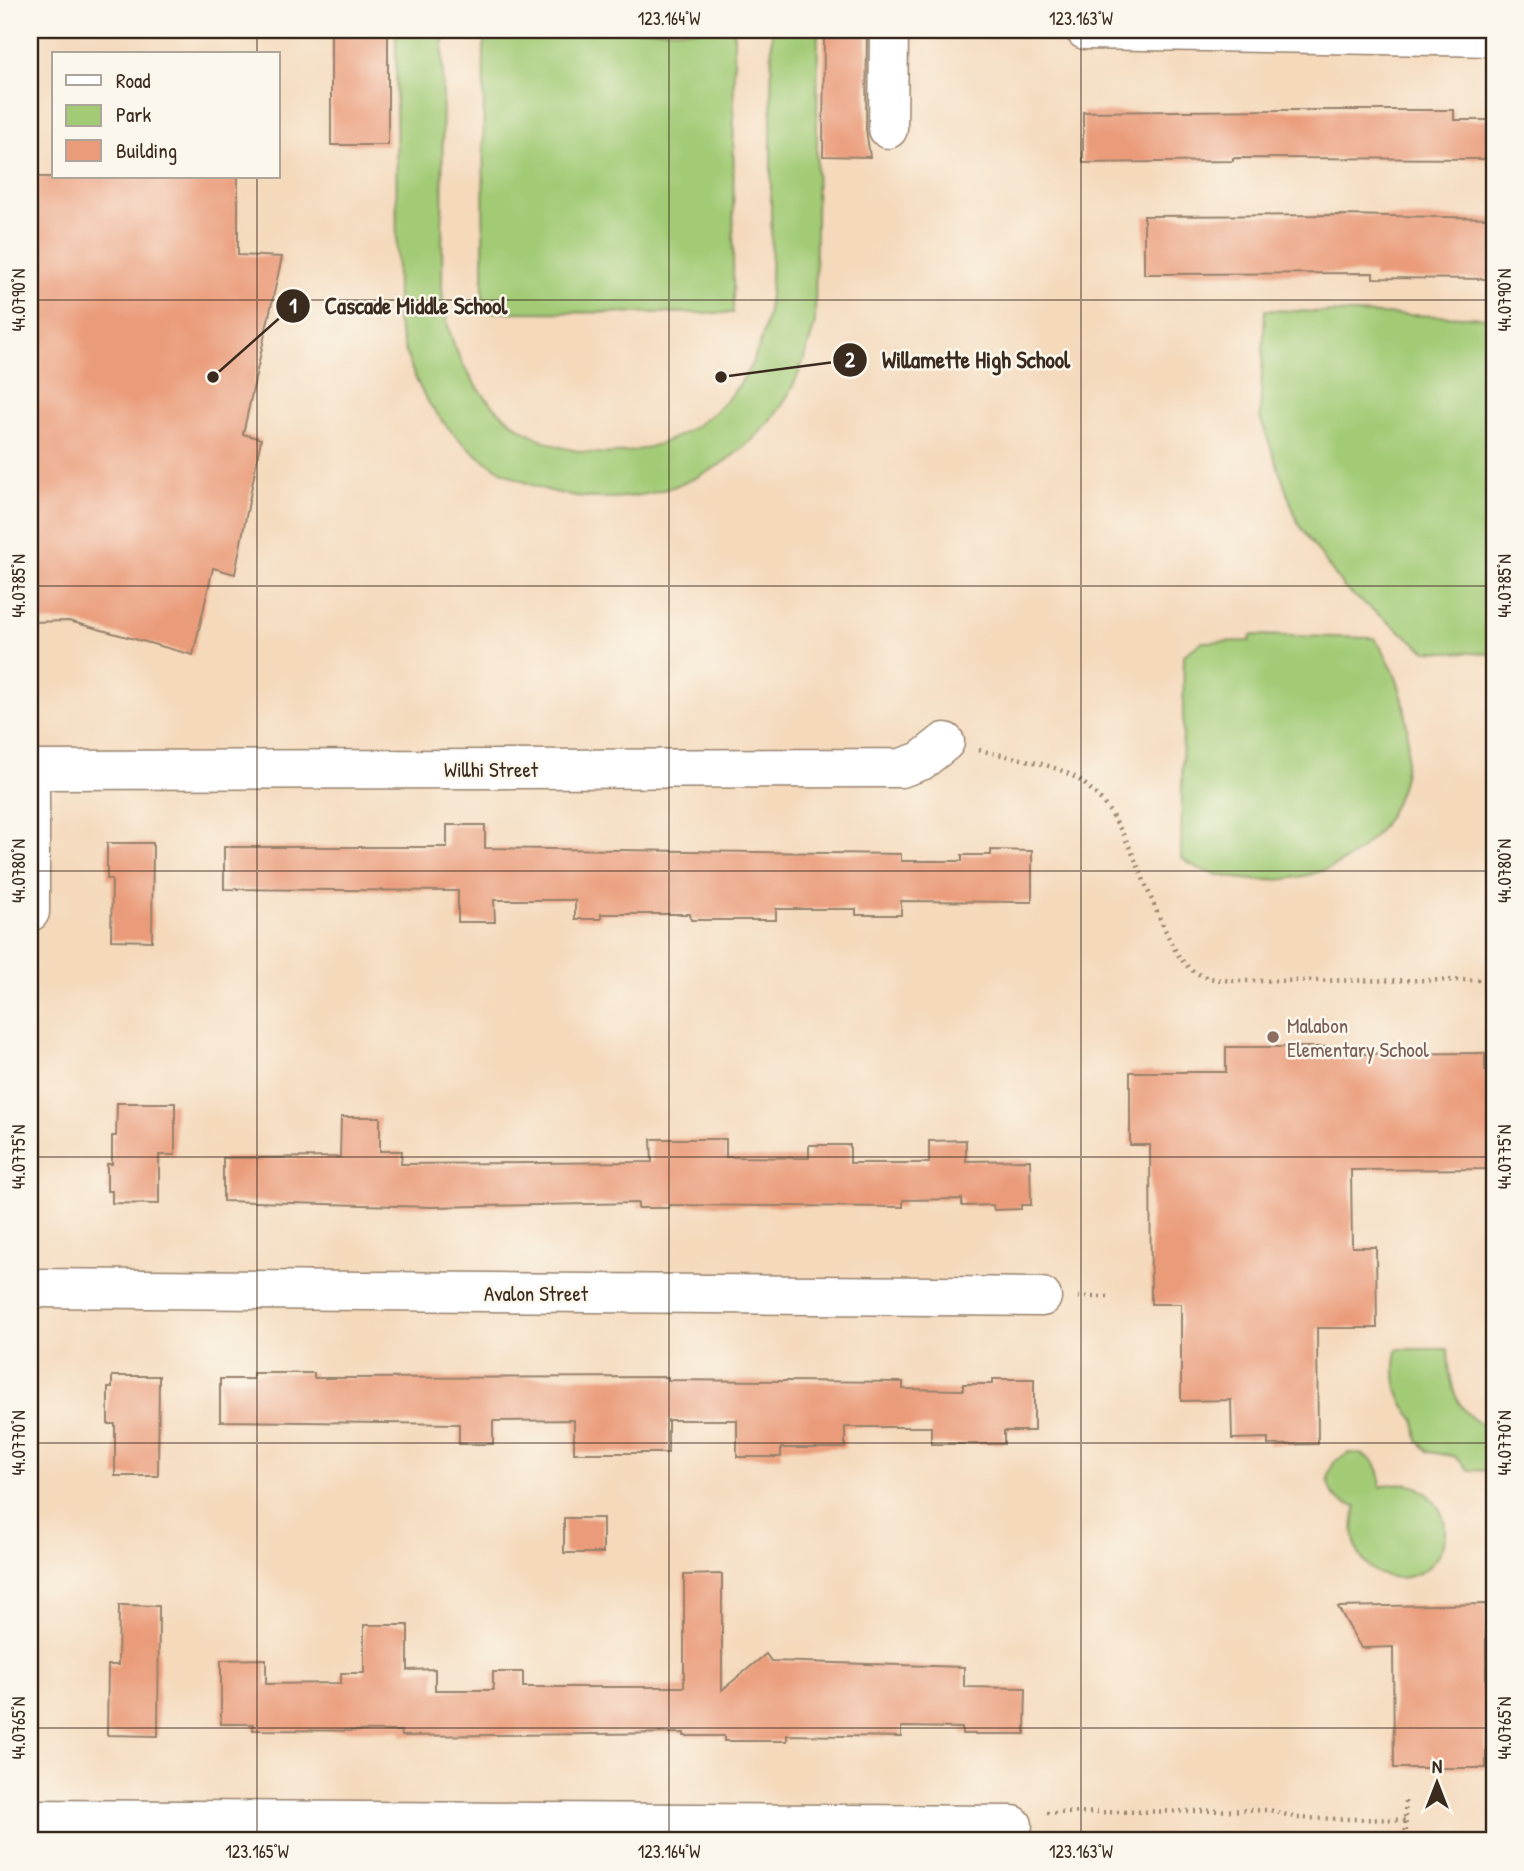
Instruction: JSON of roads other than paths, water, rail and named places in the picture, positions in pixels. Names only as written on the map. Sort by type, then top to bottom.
[{"type":"street","points":[[888,129],[889,30]]},
{"type":"street","points":[[1085,30],[1494,37]]},
{"type":"street","name":"Willhi Street","points":[[30,770],[901,768],[921,761],[945,742]]},
{"type":"street","points":[[30,770],[30,912]]},
{"type":"street","name":"Avalon Street","points":[[30,1288],[1042,1297]]},
{"type":"street","points":[[30,1819],[712,1832],[1013,1825]]},
{"type":"place","name":"Cascade Middle School","points":[[213,377]]},
{"type":"place","name":"Willamette High School","points":[[721,377]]},
{"type":"place","name":"Malabon Elementary School","points":[[1273,1037]]}]
